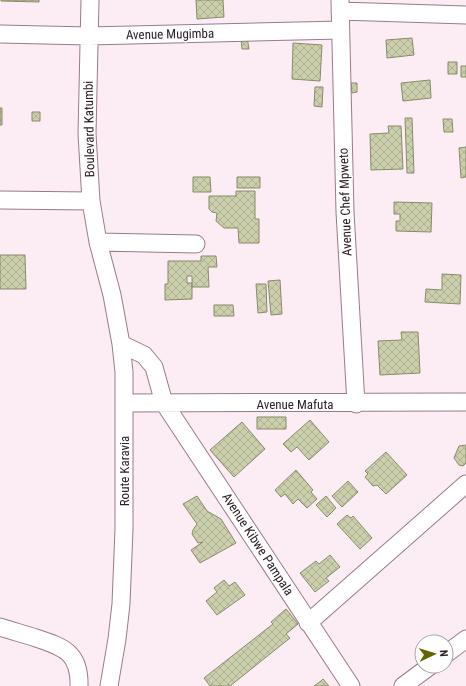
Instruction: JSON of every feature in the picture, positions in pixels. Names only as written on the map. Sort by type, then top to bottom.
[{"type":"street","name":"Boulevard Katumbi","points":[[90,0],[87,134],[91,200],[100,250]]},
{"type":"street","points":[[340,6],[466,15]]},
{"type":"street","name":"Avenue Chef Mpweto","points":[[340,6],[345,212],[356,404]]},
{"type":"street","name":"Avenue Mugimba","points":[[0,34],[89,36],[340,30]]},
{"type":"street","points":[[0,200],[91,200]]},
{"type":"street","points":[[100,250],[196,244]]},
{"type":"street","name":"Route Karavia","points":[[100,250],[112,295],[121,344],[124,372],[124,529],[121,597],[117,639],[109,686]]},
{"type":"street","name":"Avenue Kibwe Pampala","points":[[121,344],[144,355],[154,367],[164,403],[351,686]]},
{"type":"street","name":"Avenue Mafuta","points":[[124,403],[356,404],[466,402]]},
{"type":"street","points":[[308,623],[466,484]]},
{"type":"street","points":[[0,627],[62,648],[74,660],[80,677],[79,686]]},
{"type":"street","points":[[454,648],[466,639]]},
{"type":"street","points":[[403,686],[419,674]]},
{"type":"building","points":[[39,0],[39,2],[1,1]]},
{"type":"building","points":[[196,0],[223,0],[224,17],[197,19]]},
{"type":"building","points":[[247,37],[249,49],[242,49],[241,38]]},
{"type":"building","points":[[412,38],[414,55],[387,58],[386,40]]},
{"type":"building","points":[[293,43],[322,45],[320,81],[292,79]]},
{"type":"building","points":[[448,62],[457,62],[457,74],[448,74]]},
{"type":"building","points":[[461,66],[466,66],[466,77],[461,77]]},
{"type":"building","points":[[430,80],[431,98],[403,101],[401,83]]},
{"type":"building","points":[[351,83],[357,83],[357,92],[352,93]]},
{"type":"building","points":[[315,87],[323,87],[322,107],[314,106]]},
{"type":"building","points":[[0,108],[2,108],[2,125],[0,125]]},
{"type":"building","points":[[32,112],[40,112],[40,121],[32,121]]},
{"type":"building","points":[[405,118],[412,118],[414,173],[407,173]]},
{"type":"building","points":[[443,119],[452,119],[453,132],[444,132]]},
{"type":"building","points":[[388,126],[401,126],[403,169],[371,170],[370,134],[389,133]]},
{"type":"building","points":[[466,147],[466,177],[461,178],[459,148]]},
{"type":"building","points":[[193,177],[210,177],[211,192],[193,192]]},
{"type":"building","points":[[237,177],[260,177],[260,188],[237,188]]},
{"type":"building","points":[[236,191],[255,191],[255,219],[259,219],[259,243],[239,243],[238,228],[224,228],[216,221],[217,213],[212,212],[209,209],[209,196],[236,196]]},
{"type":"building","points":[[394,202],[432,203],[431,232],[396,231],[396,221],[400,221],[400,214],[394,214]]},
{"type":"building","points":[[0,255],[25,255],[26,289],[0,289]]},
{"type":"building","points":[[201,256],[216,256],[217,267],[208,267],[209,287],[192,287],[192,299],[165,300],[165,284],[168,284],[168,261],[201,261]],"holes":[[[187,276],[192,276],[192,283],[187,283]]]},
{"type":"building","points":[[442,274],[461,275],[460,304],[425,302],[426,289],[442,290]]},
{"type":"building","points":[[280,280],[282,314],[271,315],[268,281]]},
{"type":"building","points":[[256,284],[266,284],[267,312],[258,313]]},
{"type":"building","points":[[214,305],[233,305],[234,316],[214,316]]},
{"type":"building","points":[[401,332],[418,332],[420,373],[380,375],[378,341],[402,340]]},
{"type":"building","points":[[257,417],[286,417],[286,429],[257,429]]},
{"type":"building","points":[[310,420],[329,442],[309,460],[297,447],[291,452],[283,444]]},
{"type":"building","points":[[242,422],[265,449],[234,477],[210,450]]},
{"type":"building","points":[[466,445],[466,463],[463,466],[459,465],[454,458],[459,446]]},
{"type":"building","points":[[386,452],[407,475],[386,494],[377,485],[373,486],[365,477],[368,474],[365,471]]},
{"type":"building","points":[[296,470],[313,490],[311,492],[317,499],[307,508],[298,499],[293,504],[285,494],[281,497],[275,490]]},
{"type":"building","points":[[348,481],[358,492],[342,507],[332,496]]},
{"type":"building","points":[[197,496],[207,511],[221,519],[236,543],[200,563],[191,550],[203,542],[198,543],[192,534],[197,524],[183,504]]},
{"type":"building","points":[[326,496],[336,508],[327,517],[316,505]]},
{"type":"building","points":[[347,515],[351,518],[353,516],[372,538],[360,549],[337,524]]},
{"type":"building","points":[[330,555],[340,567],[326,578],[329,581],[315,592],[300,573],[316,561],[319,564]]},
{"type":"building","points":[[224,580],[229,586],[235,582],[245,595],[217,615],[206,601],[217,592],[214,588]]},
{"type":"building","points":[[286,609],[298,624],[286,634],[290,638],[230,686],[210,686],[204,678],[273,624],[271,622]]},
{"type":"building","points":[[323,679],[329,686],[314,686],[321,681]]}]
